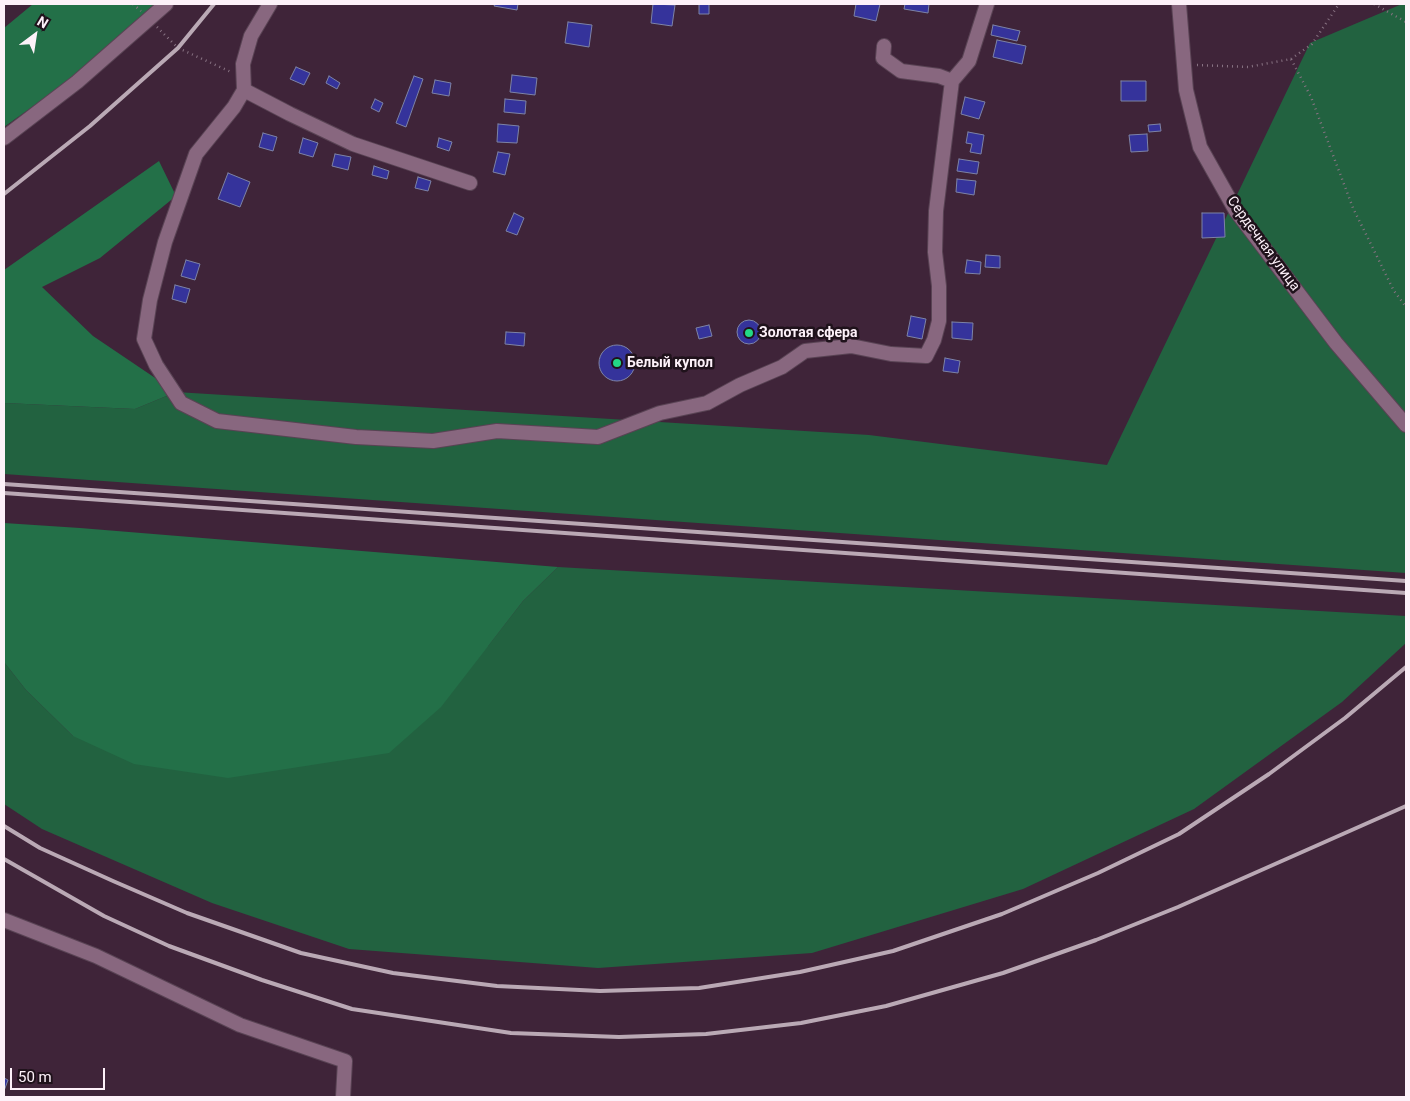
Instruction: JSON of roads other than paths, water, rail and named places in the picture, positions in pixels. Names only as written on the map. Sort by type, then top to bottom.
[{"type":"street","points":[[4,138],[77,82],[166,4]]},
{"type":"street","points":[[270,4],[251,36],[243,64],[243,84],[234,107],[196,154],[165,242],[150,300],[144,339],[156,365],[181,403],[217,421],[356,437],[433,441],[497,431],[598,437],[660,413],[707,403],[740,385],[782,367],[805,351],[851,346],[891,354],[926,356],[934,340],[939,321],[940,286],[935,252],[936,211],[952,81],[969,61],[987,4]]},
{"type":"street","name":"Сердечная улица","points":[[1179,4],[1186,90],[1200,147],[1236,211],[1336,343],[1406,425]]},
{"type":"street","points":[[884,46],[883,58],[901,71],[939,76],[952,81]]},
{"type":"street","points":[[243,84],[290,114],[353,144],[470,183]]},
{"type":"street","points":[[4,920],[96,956],[240,1025],[345,1061],[343,1097]]},
{"type":"railway","points":[[4,194],[90,126],[178,48],[214,4]]},
{"type":"railway","points":[[4,484],[1406,581]]},
{"type":"railway","points":[[4,493],[1406,593]]},
{"type":"railway","points":[[4,826],[40,848],[187,913],[301,953],[393,973],[497,986],[600,991],[699,988],[800,972],[893,951],[1002,914],[1098,873],[1179,834],[1269,774],[1345,718],[1406,667]]},
{"type":"railway","points":[[4,859],[104,916],[169,946],[262,980],[352,1009],[511,1033],[619,1037],[706,1034],[801,1023],[886,1006],[1003,973],[1096,940],[1178,907],[1406,806]]},
{"type":"place","name":"Золотая сфера","points":[[749,333]]},
{"type":"place","name":"Белый купол","points":[[617,363]]}]
